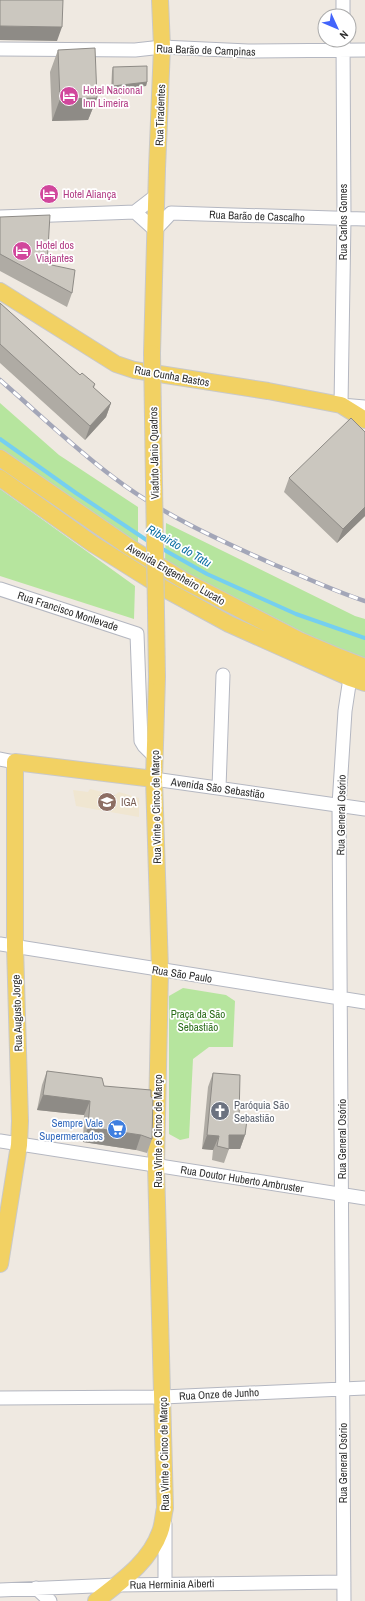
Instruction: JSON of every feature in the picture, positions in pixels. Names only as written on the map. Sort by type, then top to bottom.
[{"type":"main road","name":"Rua Tiradentes","points":[[155,230],[162,47],[160,0]]},
{"type":"main road","name":"Viaduto Jânio Quadros","points":[[155,230],[152,353],[156,677]]},
{"type":"main road","name":"Rua Cunha Bastos","points":[[0,290],[116,364],[134,370],[268,391],[341,405]]},
{"type":"main road","points":[[341,405],[365,420]]},
{"type":"main road","name":"Avenida Engenheiro Lucato","points":[[0,458],[129,547],[183,580],[299,640],[338,658],[365,667]]},
{"type":"main road","name":"Avenida Engenheiro Lucato","points":[[0,478],[93,544],[163,588],[229,624],[350,678],[365,683]]},
{"type":"main road","points":[[350,678],[355,674],[365,673]]},
{"type":"main road","name":"Rua Vinte e Cinco de Março","points":[[156,677],[154,779],[160,970],[156,1165],[165,1508]]},
{"type":"main road","name":"Avenida São Sebastião","points":[[8,760],[154,779]]},
{"type":"main road","name":"Rua Augusto Jorge","points":[[0,1264],[19,1145],[20,1121],[8,945],[8,760]]},
{"type":"main road","points":[[96,1601],[117,1585],[147,1556],[160,1532],[165,1508]]},
{"type":"street","name":"Rua Barão de Campinas","points":[[0,49],[135,50],[162,47],[248,51],[317,47]]},
{"type":"street","name":"Rua Carlos Gomes","points":[[341,405],[344,219],[343,48]]},
{"type":"street","points":[[0,217],[135,212],[156,196]]},
{"type":"street","points":[[135,212],[155,230]]},
{"type":"street","name":"Rua Barão de Cascalho","points":[[155,230],[172,213],[365,219]]},
{"type":"street","name":"Rua Cunha Bastos","points":[[341,405],[365,407]]},
{"type":"street","name":"Rua Francisco Monlevade","points":[[0,588],[137,634],[141,741],[154,756]]},
{"type":"street","points":[[220,788],[223,675]]},
{"type":"street","name":"Rua General Osório","points":[[344,1601],[339,805],[345,711],[350,678]]},
{"type":"street","name":"Avenida São Sebastião","points":[[154,779],[365,808]]},
{"type":"street","name":"Rua São Paulo","points":[[8,945],[365,1002]]},
{"type":"street","name":"Rua Doutor Huberto Ambruster","points":[[0,1141],[365,1198]]},
{"type":"street","name":"Rua Onze de Junho","points":[[0,1398],[163,1397],[365,1388]]},
{"type":"street","name":"Rua Vinte e Cinco de Março","points":[[165,1508],[165,1584]]},
{"type":"street","name":"Rua Herminia Aiberti","points":[[0,1590],[117,1585],[344,1582]]},
{"type":"street","points":[[36,1588],[50,1601]]},
{"type":"shaded area","name":"IGA","points":[[90,789],[115,795],[119,792],[139,798],[139,817],[76,806],[73,790],[88,792]]},
{"type":"green space","points":[[0,403],[59,455],[138,507],[138,547],[0,452]]},
{"type":"green space","points":[[0,489],[135,586],[134,619],[0,576]]},
{"type":"green space","points":[[166,523],[355,616],[365,619],[365,659],[318,640],[165,562]]},
{"type":"green space","name":"Praça da São Sebastião","points":[[183,988],[226,995],[235,1001],[233,1047],[209,1047],[193,1059],[189,1138],[180,1140],[169,1134],[169,996]]},
{"type":"building","points":[[0,0],[63,0],[62,27],[0,26]]},
{"type":"building","points":[[95,48],[97,98],[60,99],[58,50]]},
{"type":"building","points":[[147,66],[147,82],[113,86],[113,67]]},
{"type":"building","points":[[50,215],[47,264],[75,270],[72,293],[0,254],[0,217]]},
{"type":"building","points":[[0,303],[80,375],[82,373],[95,384],[93,387],[111,403],[90,426],[0,344]]},
{"type":"building","points":[[351,418],[365,432],[365,507],[343,529],[289,478]]},
{"type":"building","points":[[47,1071],[102,1078],[104,1086],[151,1090],[151,1097],[153,1098],[152,1139],[141,1135],[88,1127],[90,1101],[43,1095]]},
{"type":"building","name":"Paróquia São Sebastião","points":[[213,1073],[240,1075],[239,1119],[247,1120],[245,1135],[229,1135],[229,1149],[217,1146],[219,1136],[207,1135]]},
{"type":"waterway","name":"Ribeirão do Tatu","points":[[0,439],[76,493],[151,543]]},
{"type":"waterway","name":"Ribeirão do Tatu","points":[[159,547],[207,574],[296,614],[365,638]]},
{"type":"railway","points":[[0,380],[98,466],[151,503],[191,526],[233,546],[320,584],[365,601]]},
{"type":"place","name":"Hotel Nacional Inn Limeira","points":[[69,96]]},
{"type":"place","name":"Hotel Aliança","points":[[49,194]]},
{"type":"place","name":"Hotel dos Viajantes","points":[[22,251]]},
{"type":"place","name":"IGA","points":[[107,802]]},
{"type":"place","name":"Paróquia São Sebastião","points":[[220,1111]]},
{"type":"place","name":"Sempre Vale Supermercados","points":[[117,1129]]}]
